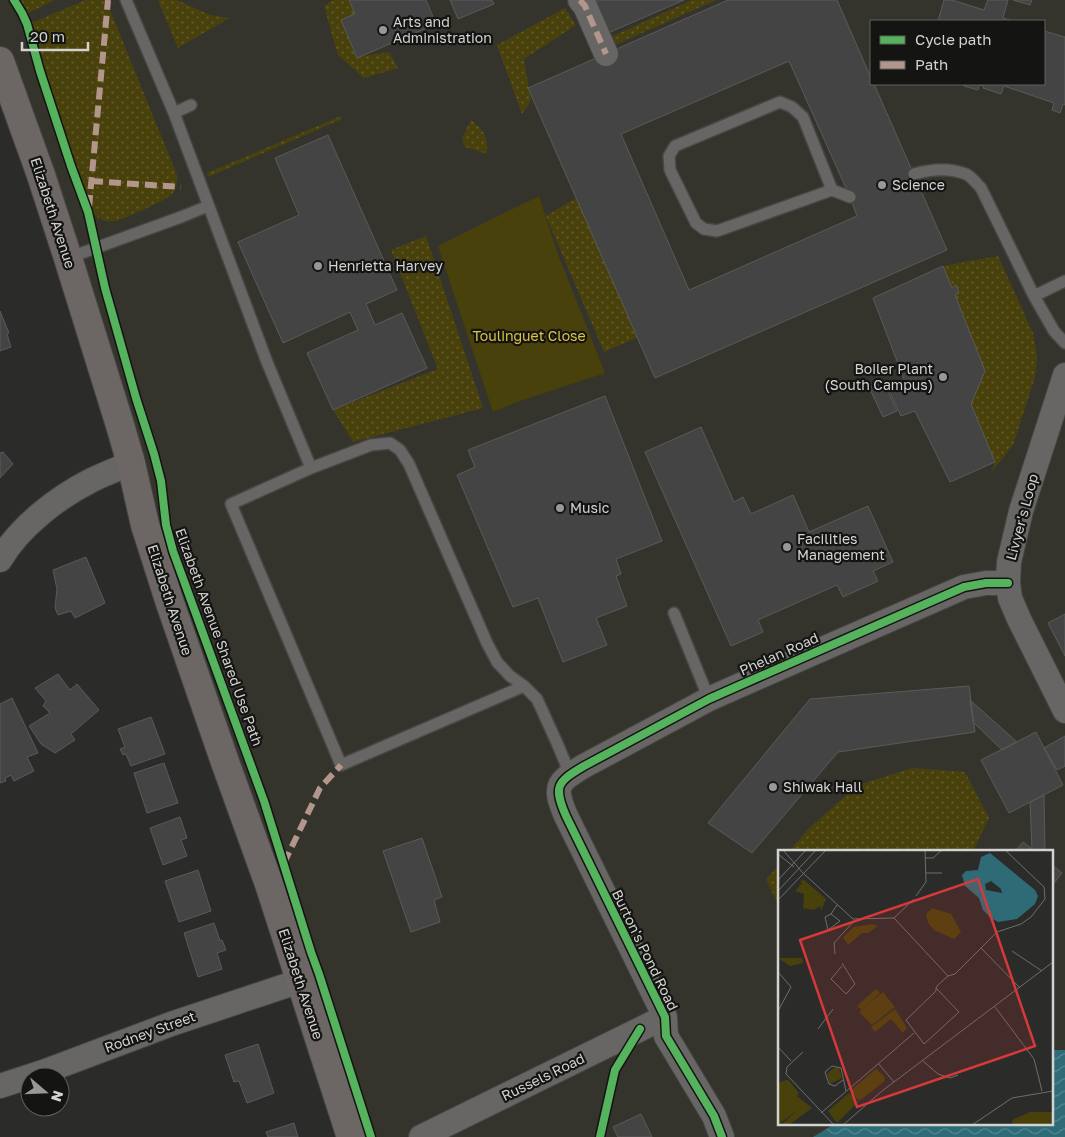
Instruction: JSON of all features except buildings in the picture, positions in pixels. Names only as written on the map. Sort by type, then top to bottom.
[{"type":"main road","name":"Elizabeth Avenue","points":[[0,61],[41,175],[68,258],[131,463],[145,525],[269,884],[351,1137]]},
{"type":"street","points":[[580,0],[585,6],[606,54]]},
{"type":"street","name":"Livyer's Loop","points":[[1065,375],[1021,511],[1009,562],[1008,582],[1010,598],[1019,619],[1065,711]]},
{"type":"street","points":[[0,560],[27,526],[61,498],[91,480],[131,463]]},
{"type":"street","name":"Phelan Road","points":[[570,774],[709,699],[964,587],[1008,582]]},
{"type":"street","name":"Burton's Pond Road","points":[[570,774],[560,782],[558,791],[560,802],[665,1017],[666,1036],[714,1116],[722,1137]]},
{"type":"street","name":"Rodney Street","points":[[0,1086],[46,1071],[171,1024],[300,981]]},
{"type":"street","name":"Russels Road","points":[[421,1137],[665,1017]]},
{"type":"lane","points":[[126,0],[174,113],[267,362],[311,468]]},
{"type":"lane","points":[[832,190],[803,116],[792,107],[780,102],[675,146],[669,156],[670,170],[696,223],[704,229],[717,230],[832,190],[850,196]]},
{"type":"lane","points":[[174,113],[191,105]]},
{"type":"lane","points":[[914,174],[928,170],[943,169],[967,174],[981,188],[1034,296],[1054,331],[1065,342]]},
{"type":"lane","points":[[68,258],[208,206]]},
{"type":"lane","points":[[1034,296],[1065,281]]},
{"type":"lane","points":[[524,686],[341,766],[231,504],[311,468],[371,445],[390,443],[400,450],[409,464],[490,649],[497,662],[510,676],[524,686],[537,699],[570,774]]},
{"type":"lane","points":[[674,613],[709,699]]},
{"type":"shaded area","points":[[0,0],[1065,0],[1065,1137],[351,1137],[0,61]]},
{"type":"green space","points":[[18,0],[55,0],[26,14]]},
{"type":"green space","points":[[86,0],[106,0],[177,175],[175,189],[169,197],[116,221],[101,220],[92,212],[56,108],[31,23]]},
{"type":"green space","points":[[158,0],[177,0],[210,15],[229,18],[178,48]]},
{"type":"green space","points":[[333,0],[349,0],[355,14],[341,20],[356,57],[389,52],[398,68],[364,78],[338,55],[324,6]]},
{"type":"green space","points":[[692,0],[716,0],[615,45],[613,36]]},
{"type":"green space","points":[[565,8],[576,25],[524,59],[531,101],[522,114],[497,45]]},
{"type":"green space","points":[[341,116],[342,119],[208,177],[207,173]]},
{"type":"green space","points":[[471,120],[485,135],[487,154],[465,147],[462,138]]},
{"type":"green space","name":"Toulinguet Close","points":[[539,196],[557,252],[605,373],[517,402],[493,412],[438,246]]},
{"type":"green space","points":[[576,198],[638,337],[604,352],[546,216]]},
{"type":"green space","points":[[426,236],[483,408],[353,442],[333,410],[438,369],[391,250]]},
{"type":"green space","points":[[998,256],[1033,333],[1037,357],[1035,377],[1013,445],[991,473],[995,462],[971,404],[985,371],[955,295],[959,293],[956,285],[952,288],[943,266]]},
{"type":"green space","points":[[912,768],[965,772],[989,818],[973,850],[791,850],[808,829],[858,785]]},
{"type":"green space","points":[[778,866],[778,904],[766,880]]},
{"type":"water","points":[[1052,1050],[1065,1050],[1065,1137],[813,1137],[834,1124],[1052,1124]]},
{"type":"marked path","points":[[89,207],[108,0]]},
{"type":"marked path","points":[[580,0],[585,6],[606,54]]},
{"type":"marked path","points":[[91,181],[181,187]]},
{"type":"marked path","points":[[284,863],[320,788],[341,765]]},
{"type":"cycle path","name":"Elizabeth Avenue Shared Use Path","points":[[14,0],[27,24],[40,71],[88,212],[105,288],[161,481],[166,525],[173,551],[264,801],[371,1137]]},
{"type":"cycle path","points":[[722,1137],[714,1116],[666,1036],[665,1017],[566,816],[560,798],[560,786],[568,776],[584,766],[709,699],[964,587],[986,583],[1008,583]]},
{"type":"cycle path","points":[[600,1137],[615,1070],[640,1029]]},
{"type":"place","name":"Arts and Administration","points":[[383,30]]},
{"type":"place","name":"Science","points":[[882,185]]},
{"type":"place","name":"Henrietta Harvey","points":[[318,266]]},
{"type":"place","name":"Boiler Plant (South Campus)","points":[[943,377]]},
{"type":"place","name":"Music","points":[[560,508]]},
{"type":"place","name":"Facilities Management","points":[[787,547]]},
{"type":"place","name":"Shiwak Hall","points":[[773,787]]}]
